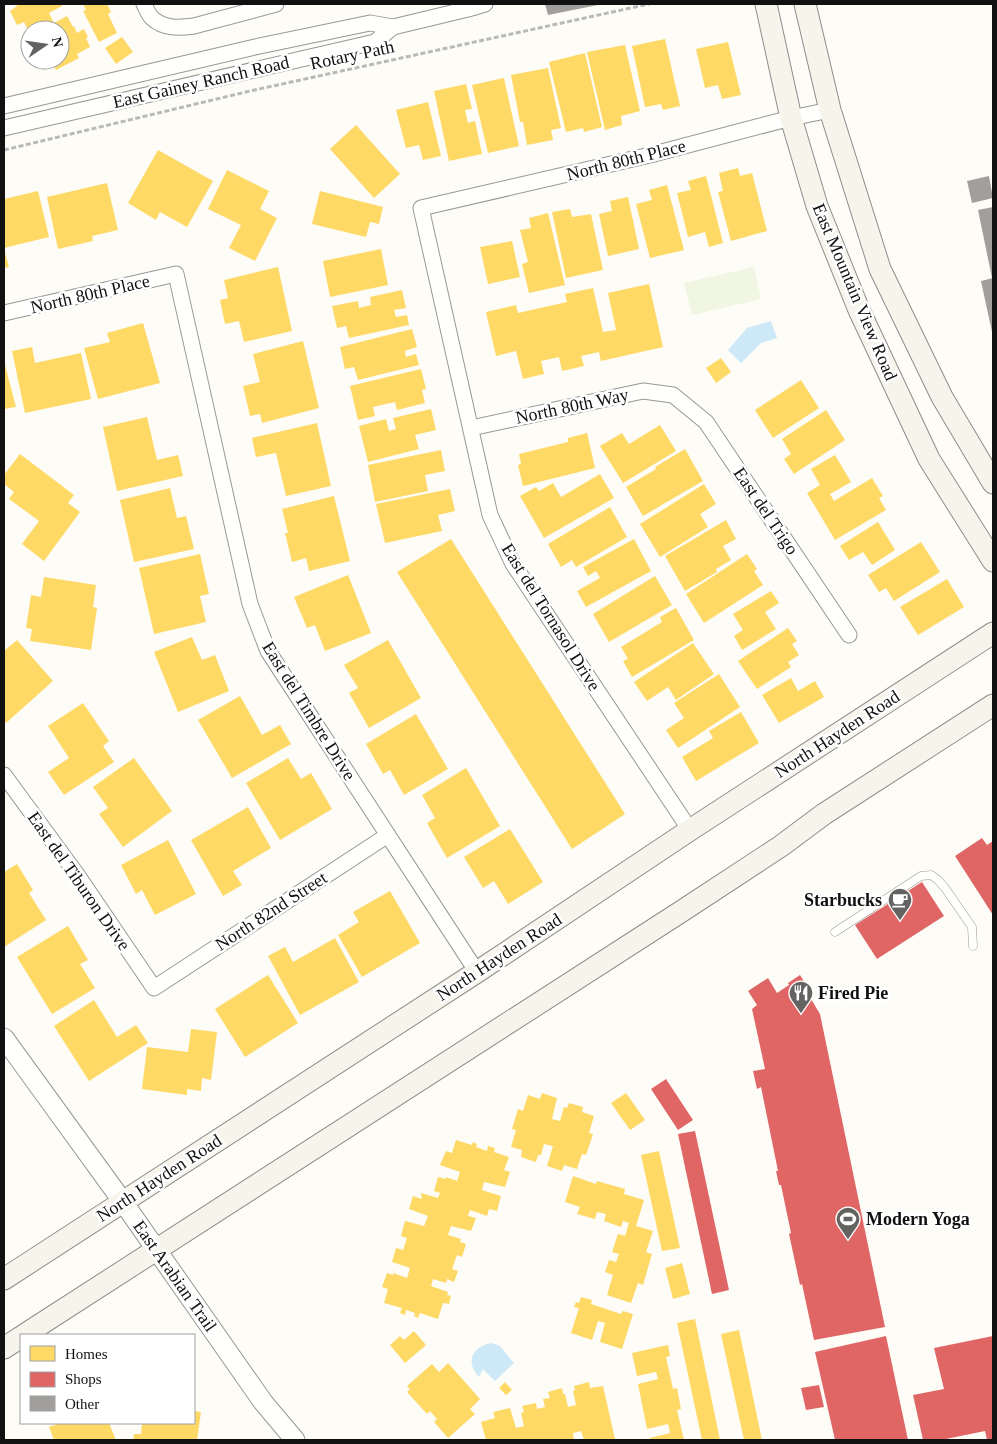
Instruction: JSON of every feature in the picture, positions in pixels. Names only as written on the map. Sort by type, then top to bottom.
[{"type":"main road","name":"East Mountain View Road","points":[[766,4],[791,118],[817,206],[859,310],[929,458],[993,561]]},
{"type":"main road","name":"East Mountain View Road","points":[[805,4],[830,110],[880,269],[942,397],[993,483]]},
{"type":"main road","name":"North Hayden Road","points":[[4,1279],[477,972],[690,830],[993,633]]},
{"type":"main road","points":[[26,1334],[682,911],[781,846],[824,814],[993,705]]},
{"type":"main road","points":[[4,1348],[20,1338]]},
{"type":"street","points":[[144,4],[151,17],[164,26],[180,28],[276,4]]},
{"type":"street","name":"East Gainey Ranch Road","points":[[4,106],[255,47],[370,23],[393,27],[486,4]]},
{"type":"street","name":"East Gainey Ranch Road","points":[[4,128],[375,42],[393,27]]},
{"type":"street","name":"North 80th Place","points":[[421,208],[650,155],[791,118],[830,110]]},
{"type":"street","name":"East del Tornasol Drive","points":[[421,208],[490,515],[513,564],[690,830]]},
{"type":"street","name":"North 80th Place","points":[[4,314],[176,274]]},
{"type":"street","name":"East del Timbre Drive","points":[[176,274],[250,604],[268,651],[477,972]]},
{"type":"street","name":"North 80th Way","points":[[471,428],[643,390],[673,396]]},
{"type":"street","name":"East del Trigo","points":[[673,396],[706,422],[849,635]]},
{"type":"street","name":"East del Tiburon Drive","points":[[4,775],[78,876],[154,988]]},
{"type":"street","name":"North 82nd Street","points":[[154,988],[388,835]]},
{"type":"street","name":"East Arabian Trail","points":[[4,1038],[123,1202],[264,1402],[295,1440]]},
{"type":"lane","points":[[835,932],[921,876],[931,875],[946,888],[972,927],[973,946]]},
{"type":"path","name":"Rotary Path","points":[[4,150],[250,91],[649,4]]},
{"type":"green space","points":[[754,267],[761,299],[692,315],[684,283]]},
{"type":"water","points":[[771,321],[777,338],[761,343],[741,363],[728,350],[747,328]]},
{"type":"water","points":[[491,1343],[500,1346],[514,1363],[495,1381],[483,1369],[479,1377],[472,1366],[475,1352],[484,1345]]},
{"type":"building: Homes","points":[[16,4],[61,4],[62,6],[49,13],[52,20],[20,20],[20,24],[17,25],[10,11],[17,6]]},
{"type":"building: Homes","points":[[83,4],[107,4],[111,12],[108,14],[117,33],[99,42],[83,11],[86,10]]},
{"type":"building: Homes","points":[[67,16],[69,20],[60,20]]},
{"type":"building: Homes","points":[[70,22],[77,33],[84,29],[88,37],[86,38],[90,47],[77,54],[79,58],[70,63]]},
{"type":"building: Homes","points":[[122,37],[133,52],[116,64],[105,48]]},
{"type":"building: Homes","points":[[665,39],[680,106],[663,110],[661,104],[645,107],[632,46]]},
{"type":"building: Homes","points":[[728,42],[741,95],[722,99],[718,85],[705,88],[696,49]]},
{"type":"building: Homes","points":[[625,45],[640,111],[621,116],[622,125],[605,130],[587,52]]},
{"type":"building: Homes","points":[[585,53],[602,127],[584,132],[583,128],[566,132],[549,62]]},
{"type":"building: Homes","points":[[548,68],[561,128],[551,130],[553,140],[527,145],[523,122],[520,122],[511,75]]},
{"type":"building: Homes","points":[[504,78],[519,146],[488,153],[472,85]]},
{"type":"building: Homes","points":[[466,84],[472,109],[465,110],[468,123],[475,121],[482,154],[449,161],[434,91]]},
{"type":"building: Homes","points":[[428,102],[441,156],[423,160],[419,145],[406,148],[396,110]]},
{"type":"building: Homes","points":[[356,125],[400,174],[374,198],[330,149]]},
{"type":"building: Homes","points":[[158,150],[213,181],[187,227],[160,212],[156,220],[128,203]]},
{"type":"building: Homes","points":[[738,168],[740,176],[752,173],[767,231],[731,241],[718,192],[723,191],[719,173]]},
{"type":"building: Homes","points":[[227,170],[269,191],[260,209],[277,218],[255,261],[229,248],[241,225],[208,209]]},
{"type":"building: Homes","points":[[706,176],[723,243],[709,247],[705,232],[688,237],[677,193],[691,190],[688,181]]},
{"type":"building: Homes","points":[[107,183],[118,230],[92,236],[93,241],[58,249],[47,197]]},
{"type":"building: Homes","points":[[667,185],[684,250],[650,258],[636,204],[652,200],[649,190]]},
{"type":"building: Homes","points":[[38,191],[49,237],[4,248],[4,199]]},
{"type":"building: Homes","points":[[320,191],[383,207],[379,224],[370,222],[366,237],[312,224]]},
{"type":"building: Homes","points":[[628,197],[639,249],[608,256],[599,214],[612,211],[610,201]]},
{"type":"building: Homes","points":[[570,209],[572,217],[591,214],[603,270],[566,278],[552,212]]},
{"type":"building: Homes","points":[[548,213],[565,285],[529,293],[522,264],[528,262],[520,230],[531,228],[529,218]]},
{"type":"building: Homes","points":[[512,241],[520,277],[488,284],[480,247]]},
{"type":"building: Homes","points":[[4,249],[9,267],[4,268]]},
{"type":"building: Homes","points":[[381,249],[388,285],[330,297],[323,261]]},
{"type":"building: Homes","points":[[278,267],[292,331],[244,342],[239,321],[225,324],[220,300],[228,298],[224,280]]},
{"type":"building: Homes","points":[[649,284],[663,347],[601,361],[599,352],[581,356],[584,366],[562,371],[559,357],[541,361],[544,374],[523,379],[516,351],[496,356],[486,312],[516,305],[518,313],[567,302],[565,294],[593,288],[603,332],[616,330],[608,293]]},
{"type":"building: Homes","points":[[402,290],[406,308],[394,310],[396,317],[407,315],[409,325],[349,338],[346,326],[337,328],[332,306],[358,301],[359,308],[371,305],[370,297]]},
{"type":"building: Homes","points":[[143,323],[160,383],[98,399],[84,348],[110,342],[107,333]]},
{"type":"building: Homes","points":[[412,329],[417,347],[405,351],[406,357],[416,354],[419,365],[358,380],[354,367],[345,369],[340,347]]},
{"type":"building: Homes","points":[[303,341],[319,408],[262,423],[260,414],[250,416],[243,386],[260,382],[253,354]]},
{"type":"building: Homes","points":[[32,347],[35,363],[81,353],[91,399],[25,413],[12,351]]},
{"type":"building: Homes","points":[[721,358],[731,372],[716,383],[706,368]]},
{"type":"building: Homes","points":[[4,361],[16,407],[4,409]]},
{"type":"building: Homes","points":[[421,369],[426,389],[422,390],[425,403],[397,410],[395,402],[373,407],[375,416],[358,420],[350,386]]},
{"type":"building: Homes","points":[[801,380],[819,408],[773,438],[755,410]]},
{"type":"building: Homes","points":[[431,409],[436,430],[415,435],[419,449],[368,462],[359,426],[386,419],[389,431],[396,429],[393,418]]},
{"type":"building: Homes","points":[[826,410],[845,440],[794,474],[784,459],[791,454],[782,439]]},
{"type":"building: Homes","points":[[147,417],[157,460],[178,455],[183,476],[117,491],[103,427]]},
{"type":"building: Homes","points":[[317,423],[331,486],[286,496],[276,453],[256,457],[252,438]]},
{"type":"building: Homes","points":[[660,425],[676,451],[623,483],[600,446],[622,433],[629,444]]},
{"type":"building: Homes","points":[[587,433],[595,468],[523,486],[518,465],[521,464],[519,454],[568,442],[568,438]]},
{"type":"building: Homes","points":[[685,449],[703,481],[643,516],[626,487]]},
{"type":"building: Homes","points":[[441,450],[445,471],[425,475],[428,491],[375,502],[368,465]]},
{"type":"building: Homes","points":[[20,454],[74,495],[68,503],[80,512],[44,561],[22,544],[39,521],[9,499],[14,492],[4,484],[4,475]]},
{"type":"building: Homes","points":[[835,455],[851,482],[830,494],[834,501],[872,478],[883,496],[879,498],[886,510],[835,540],[807,493],[820,485],[811,469]]},
{"type":"building: Homes","points":[[600,474],[614,498],[544,538],[520,496],[536,487],[539,491],[553,483],[561,497]]},
{"type":"building: Homes","points":[[704,484],[716,504],[700,514],[708,527],[660,557],[640,524]]},
{"type":"building: Homes","points":[[170,488],[177,518],[186,516],[194,549],[134,562],[120,500]]},
{"type":"building: Homes","points":[[450,489],[455,511],[438,515],[442,531],[385,543],[376,504]]},
{"type":"building: Homes","points":[[334,496],[350,561],[309,571],[306,558],[292,562],[285,533],[288,533],[282,509]]},
{"type":"building: Homes","points":[[610,507],[627,537],[576,567],[572,560],[561,567],[548,544]]},
{"type":"building: Homes","points":[[726,520],[736,539],[723,546],[731,560],[716,569],[717,572],[685,591],[665,556]]},
{"type":"building: Homes","points":[[878,522],[895,550],[872,565],[863,552],[849,560],[840,546]]},
{"type":"building: Homes","points":[[451,539],[625,814],[572,849],[397,572]]},
{"type":"building: Homes","points":[[634,539],[651,571],[586,607],[577,591],[600,578],[596,571],[588,576],[583,567]]},
{"type":"building: Homes","points":[[921,542],[940,572],[894,601],[886,588],[879,592],[868,575]]},
{"type":"building: Homes","points":[[200,554],[209,594],[200,596],[206,622],[154,634],[139,568]]},
{"type":"building: Homes","points":[[747,554],[757,569],[754,571],[763,585],[704,623],[686,594]]},
{"type":"building: Homes","points":[[348,575],[371,633],[325,651],[315,625],[307,628],[294,597]]},
{"type":"building: Homes","points":[[655,576],[672,605],[609,642],[593,614]]},
{"type":"building: Homes","points":[[44,577],[96,585],[93,607],[97,608],[91,650],[30,641],[32,629],[26,628],[31,595],[41,597]]},
{"type":"building: Homes","points":[[947,579],[964,607],[918,635],[900,607]]},
{"type":"building: Homes","points":[[771,591],[779,603],[765,612],[776,629],[742,650],[734,636],[743,630],[733,614]]},
{"type":"building: Homes","points":[[676,608],[694,640],[632,677],[623,661],[628,659],[621,647],[662,622],[660,617]]},
{"type":"building: Homes","points":[[788,628],[797,641],[792,644],[799,655],[788,662],[791,667],[757,689],[738,661]]},
{"type":"building: Homes","points":[[192,637],[202,660],[215,655],[229,691],[178,712],[154,652]]},
{"type":"building: Homes","points":[[17,640],[53,681],[6,723],[4,721],[4,651]]},
{"type":"building: Homes","points":[[388,640],[421,698],[369,728],[349,693],[358,688],[344,665]]},
{"type":"building: Homes","points":[[693,643],[714,674],[676,700],[668,687],[647,701],[634,682]]},
{"type":"building: Homes","points":[[719,674],[740,707],[678,748],[666,730],[684,718],[674,703]]},
{"type":"building: Homes","points":[[791,678],[798,691],[815,681],[824,697],[779,723],[762,695]]},
{"type":"building: Homes","points":[[240,696],[262,735],[280,725],[291,744],[232,778],[198,720]]},
{"type":"building: Homes","points":[[83,703],[109,741],[103,746],[114,762],[64,795],[48,772],[69,758],[48,726]]},
{"type":"building: Homes","points":[[741,712],[759,743],[696,781],[682,757],[713,738],[709,731]]},
{"type":"building: Homes","points":[[416,714],[448,769],[404,795],[390,770],[383,774],[366,744]]},
{"type":"building: Homes","points":[[134,758],[172,811],[123,847],[99,814],[108,808],[93,787]]},
{"type":"building: Homes","points":[[288,758],[301,779],[311,773],[332,809],[280,840],[246,783]]},
{"type":"building: Homes","points":[[466,768],[500,826],[447,858],[427,823],[435,818],[422,795]]},
{"type":"building: Homes","points":[[248,807],[271,848],[233,871],[242,885],[223,896],[191,840]]},
{"type":"building: Homes","points":[[510,829],[543,882],[508,904],[494,881],[483,888],[464,857]]},
{"type":"building: Homes","points":[[168,840],[196,894],[155,915],[142,890],[136,894],[121,865]]},
{"type":"building: Homes","points":[[17,864],[33,890],[29,893],[46,920],[4,947],[4,872]]},
{"type":"building: Homes","points":[[390,891],[420,943],[362,977],[338,935],[359,922],[353,912]]},
{"type":"building: Homes","points":[[68,926],[88,960],[80,964],[95,988],[52,1014],[17,957]]},
{"type":"building: Homes","points":[[335,938],[359,982],[300,1015],[268,956],[285,947],[293,962]]},
{"type":"building: Homes","points":[[268,975],[298,1023],[245,1057],[215,1009]]},
{"type":"building: Homes","points":[[94,1000],[117,1037],[136,1025],[148,1043],[89,1081],[54,1026]]},
{"type":"building: Homes","points":[[191,1029],[217,1032],[211,1080],[202,1078],[201,1091],[187,1089],[187,1095],[142,1089],[147,1047],[188,1052]]},
{"type":"building: Homes","points":[[542,1093],[557,1098],[552,1119],[560,1121],[564,1107],[567,1108],[569,1103],[583,1107],[582,1112],[594,1116],[589,1133],[593,1134],[586,1155],[582,1154],[577,1169],[564,1165],[562,1171],[547,1166],[553,1146],[544,1144],[541,1155],[538,1155],[536,1162],[521,1157],[522,1150],[511,1147],[516,1130],[512,1129],[518,1109],[523,1111],[528,1095],[540,1099]]},
{"type":"building: Homes","points":[[626,1093],[645,1120],[630,1130],[611,1103]]},
{"type":"building: Homes","points":[[456,1140],[472,1145],[473,1142],[477,1144],[476,1147],[487,1151],[488,1146],[495,1148],[494,1152],[509,1157],[504,1170],[510,1172],[505,1187],[484,1182],[482,1190],[501,1196],[497,1211],[489,1209],[487,1216],[470,1210],[468,1216],[476,1218],[471,1231],[451,1226],[448,1235],[461,1239],[460,1242],[466,1244],[462,1257],[457,1255],[452,1269],[458,1271],[454,1282],[447,1279],[446,1283],[433,1279],[431,1286],[448,1292],[447,1295],[451,1296],[449,1304],[443,1303],[438,1319],[420,1313],[418,1318],[414,1316],[415,1313],[406,1310],[405,1315],[400,1313],[402,1308],[384,1303],[388,1289],[382,1287],[387,1273],[407,1278],[410,1268],[392,1262],[396,1248],[403,1250],[407,1238],[401,1236],[405,1221],[424,1226],[428,1216],[409,1209],[413,1196],[422,1199],[421,1193],[438,1198],[440,1193],[434,1191],[438,1177],[446,1179],[446,1177],[457,1181],[460,1172],[440,1165],[446,1151],[452,1153]]},
{"type":"building: Homes","points":[[659,1151],[680,1248],[662,1251],[641,1155]]},
{"type":"building: Homes","points":[[573,1176],[596,1184],[597,1181],[625,1189],[624,1194],[644,1200],[636,1226],[653,1231],[646,1252],[652,1254],[643,1285],[638,1283],[631,1303],[607,1295],[613,1275],[605,1272],[609,1260],[616,1262],[619,1254],[612,1252],[618,1234],[625,1236],[629,1223],[623,1221],[621,1227],[604,1221],[606,1214],[597,1212],[595,1219],[577,1214],[580,1207],[565,1202]]},
{"type":"building: Homes","points":[[682,1263],[690,1294],[673,1299],[665,1268]]},
{"type":"building: Homes","points":[[581,1297],[592,1300],[591,1304],[621,1314],[623,1311],[633,1314],[622,1349],[600,1342],[605,1323],[598,1321],[592,1340],[571,1333],[579,1308],[574,1307],[576,1302],[579,1303]]},
{"type":"building: Homes","points":[[695,1319],[720,1440],[702,1440],[677,1323]]},
{"type":"building: Homes","points":[[739,1330],[762,1440],[744,1440],[721,1334]]},
{"type":"building: Homes","points":[[414,1331],[426,1345],[405,1363],[390,1345],[400,1336],[404,1340]]},
{"type":"building: Homes","points":[[668,1345],[670,1356],[666,1357],[673,1389],[677,1388],[681,1409],[677,1410],[684,1440],[650,1440],[650,1438],[670,1433],[668,1424],[647,1429],[638,1384],[658,1379],[656,1372],[637,1376],[632,1353]]},
{"type":"building: Homes","points":[[448,1363],[480,1399],[470,1409],[475,1414],[448,1438],[434,1422],[437,1419],[430,1411],[427,1414],[407,1392],[410,1389],[407,1386],[432,1364],[439,1372]]},
{"type":"building: Homes","points":[[505,1382],[512,1390],[506,1395],[499,1388]]},
{"type":"building: Homes","points":[[589,1382],[590,1388],[603,1386],[615,1439],[584,1440],[581,1431],[573,1433],[574,1440],[486,1440],[481,1422],[495,1418],[493,1412],[510,1408],[516,1428],[524,1426],[521,1413],[524,1412],[522,1406],[536,1403],[537,1409],[545,1407],[543,1399],[550,1398],[548,1392],[562,1388],[568,1407],[576,1405],[573,1391],[575,1390],[574,1386]]},
{"type":"building: Homes","points":[[195,1411],[201,1412],[197,1440],[133,1440],[134,1434],[141,1434],[142,1424],[195,1424]]},
{"type":"building: Homes","points":[[57,1424],[109,1424],[116,1440],[54,1440],[49,1427]]},
{"type":"building: Shops","points":[[982,838],[987,845],[993,841],[993,915],[955,856]]},
{"type":"building: Shops","name":"Starbucks","points":[[922,882],[944,916],[877,959],[855,925]]},
{"type":"building: Shops","points":[[800,975],[808,988],[805,989],[820,1014],[885,1327],[814,1340],[789,1234],[791,1233],[781,1185],[779,1185],[776,1171],[778,1171],[761,1087],[757,1089],[753,1071],[765,1069],[752,1009],[757,1005],[748,991],[768,978],[777,993]]},
{"type":"building: Shops","points":[[666,1079],[693,1120],[678,1130],[651,1089]]},
{"type":"building: Shops","points":[[695,1131],[729,1290],[712,1294],[678,1134]]},
{"type":"building: Shops","points":[[886,1336],[908,1440],[835,1440],[815,1352]]},
{"type":"building: Shops","points":[[993,1336],[993,1440],[987,1440],[985,1431],[941,1440],[923,1440],[913,1395],[944,1389],[934,1348]]},
{"type":"building: Shops","points":[[819,1385],[824,1407],[806,1410],[801,1388]]},
{"type":"building: Other","points":[[545,4],[598,4],[598,5],[548,15]]},
{"type":"building: Other","points":[[989,176],[993,198],[972,203],[967,181]]},
{"type":"building: Other","points":[[993,207],[993,278],[992,278],[978,210]]},
{"type":"building: Other","points":[[993,278],[993,332],[992,332],[981,281]]},
{"type":"place","name":"Starbucks","points":[[900,921]]},
{"type":"place","name":"Fired Pie","points":[[801,1014]]},
{"type":"place","name":"Modern Yoga","points":[[848,1240]]}]
